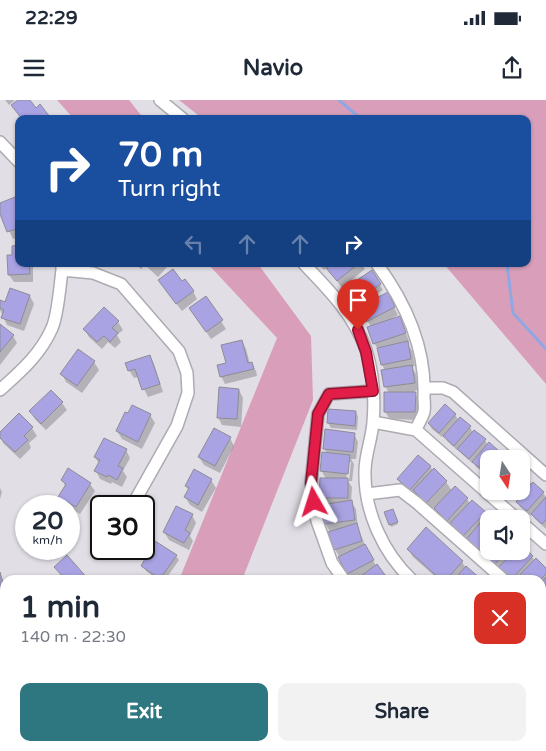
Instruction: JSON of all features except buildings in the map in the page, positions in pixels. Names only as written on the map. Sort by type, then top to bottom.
[{"type":"street","points":[[160,100],[178,115]]},
{"type":"street","points":[[0,142],[15,158]]},
{"type":"street","points":[[0,390],[18,375],[39,352],[53,327],[62,267],[93,273],[122,284],[179,351],[187,373],[188,393],[177,426],[138,495]]},
{"type":"street","points":[[307,267],[342,304],[358,330],[366,352],[373,391],[374,422],[365,470],[367,494],[373,522],[388,551],[405,575]]},
{"type":"street","points":[[379,267],[393,286],[412,325],[423,363],[424,412],[416,430]]},
{"type":"street","points":[[424,388],[443,388],[453,392],[546,475]]},
{"type":"street","points":[[340,575],[332,563],[317,522],[311,483],[318,414],[329,394],[373,391]]},
{"type":"street","points":[[374,422],[416,430],[507,510]]},
{"type":"street","points":[[367,494],[400,490],[417,502],[498,575]]},
{"type":"street","points":[[530,530],[546,544]]},
{"type":"shaded area","points":[[57,100],[129,100],[141,115],[70,115]]},
{"type":"shaded area","points":[[179,100],[546,100],[546,384],[447,267],[531,267],[531,115],[198,115]]},
{"type":"shaded area","points":[[211,267],[260,267],[311,336],[313,400],[244,575],[181,575],[277,338]]},
{"type":"waterway","points":[[339,100],[356,115]]},
{"type":"waterway","points":[[507,267],[513,313],[546,349]]},
{"type":"route","points":[[314,502],[311,483],[318,414],[329,394],[373,391],[366,352],[358,330]]}]
